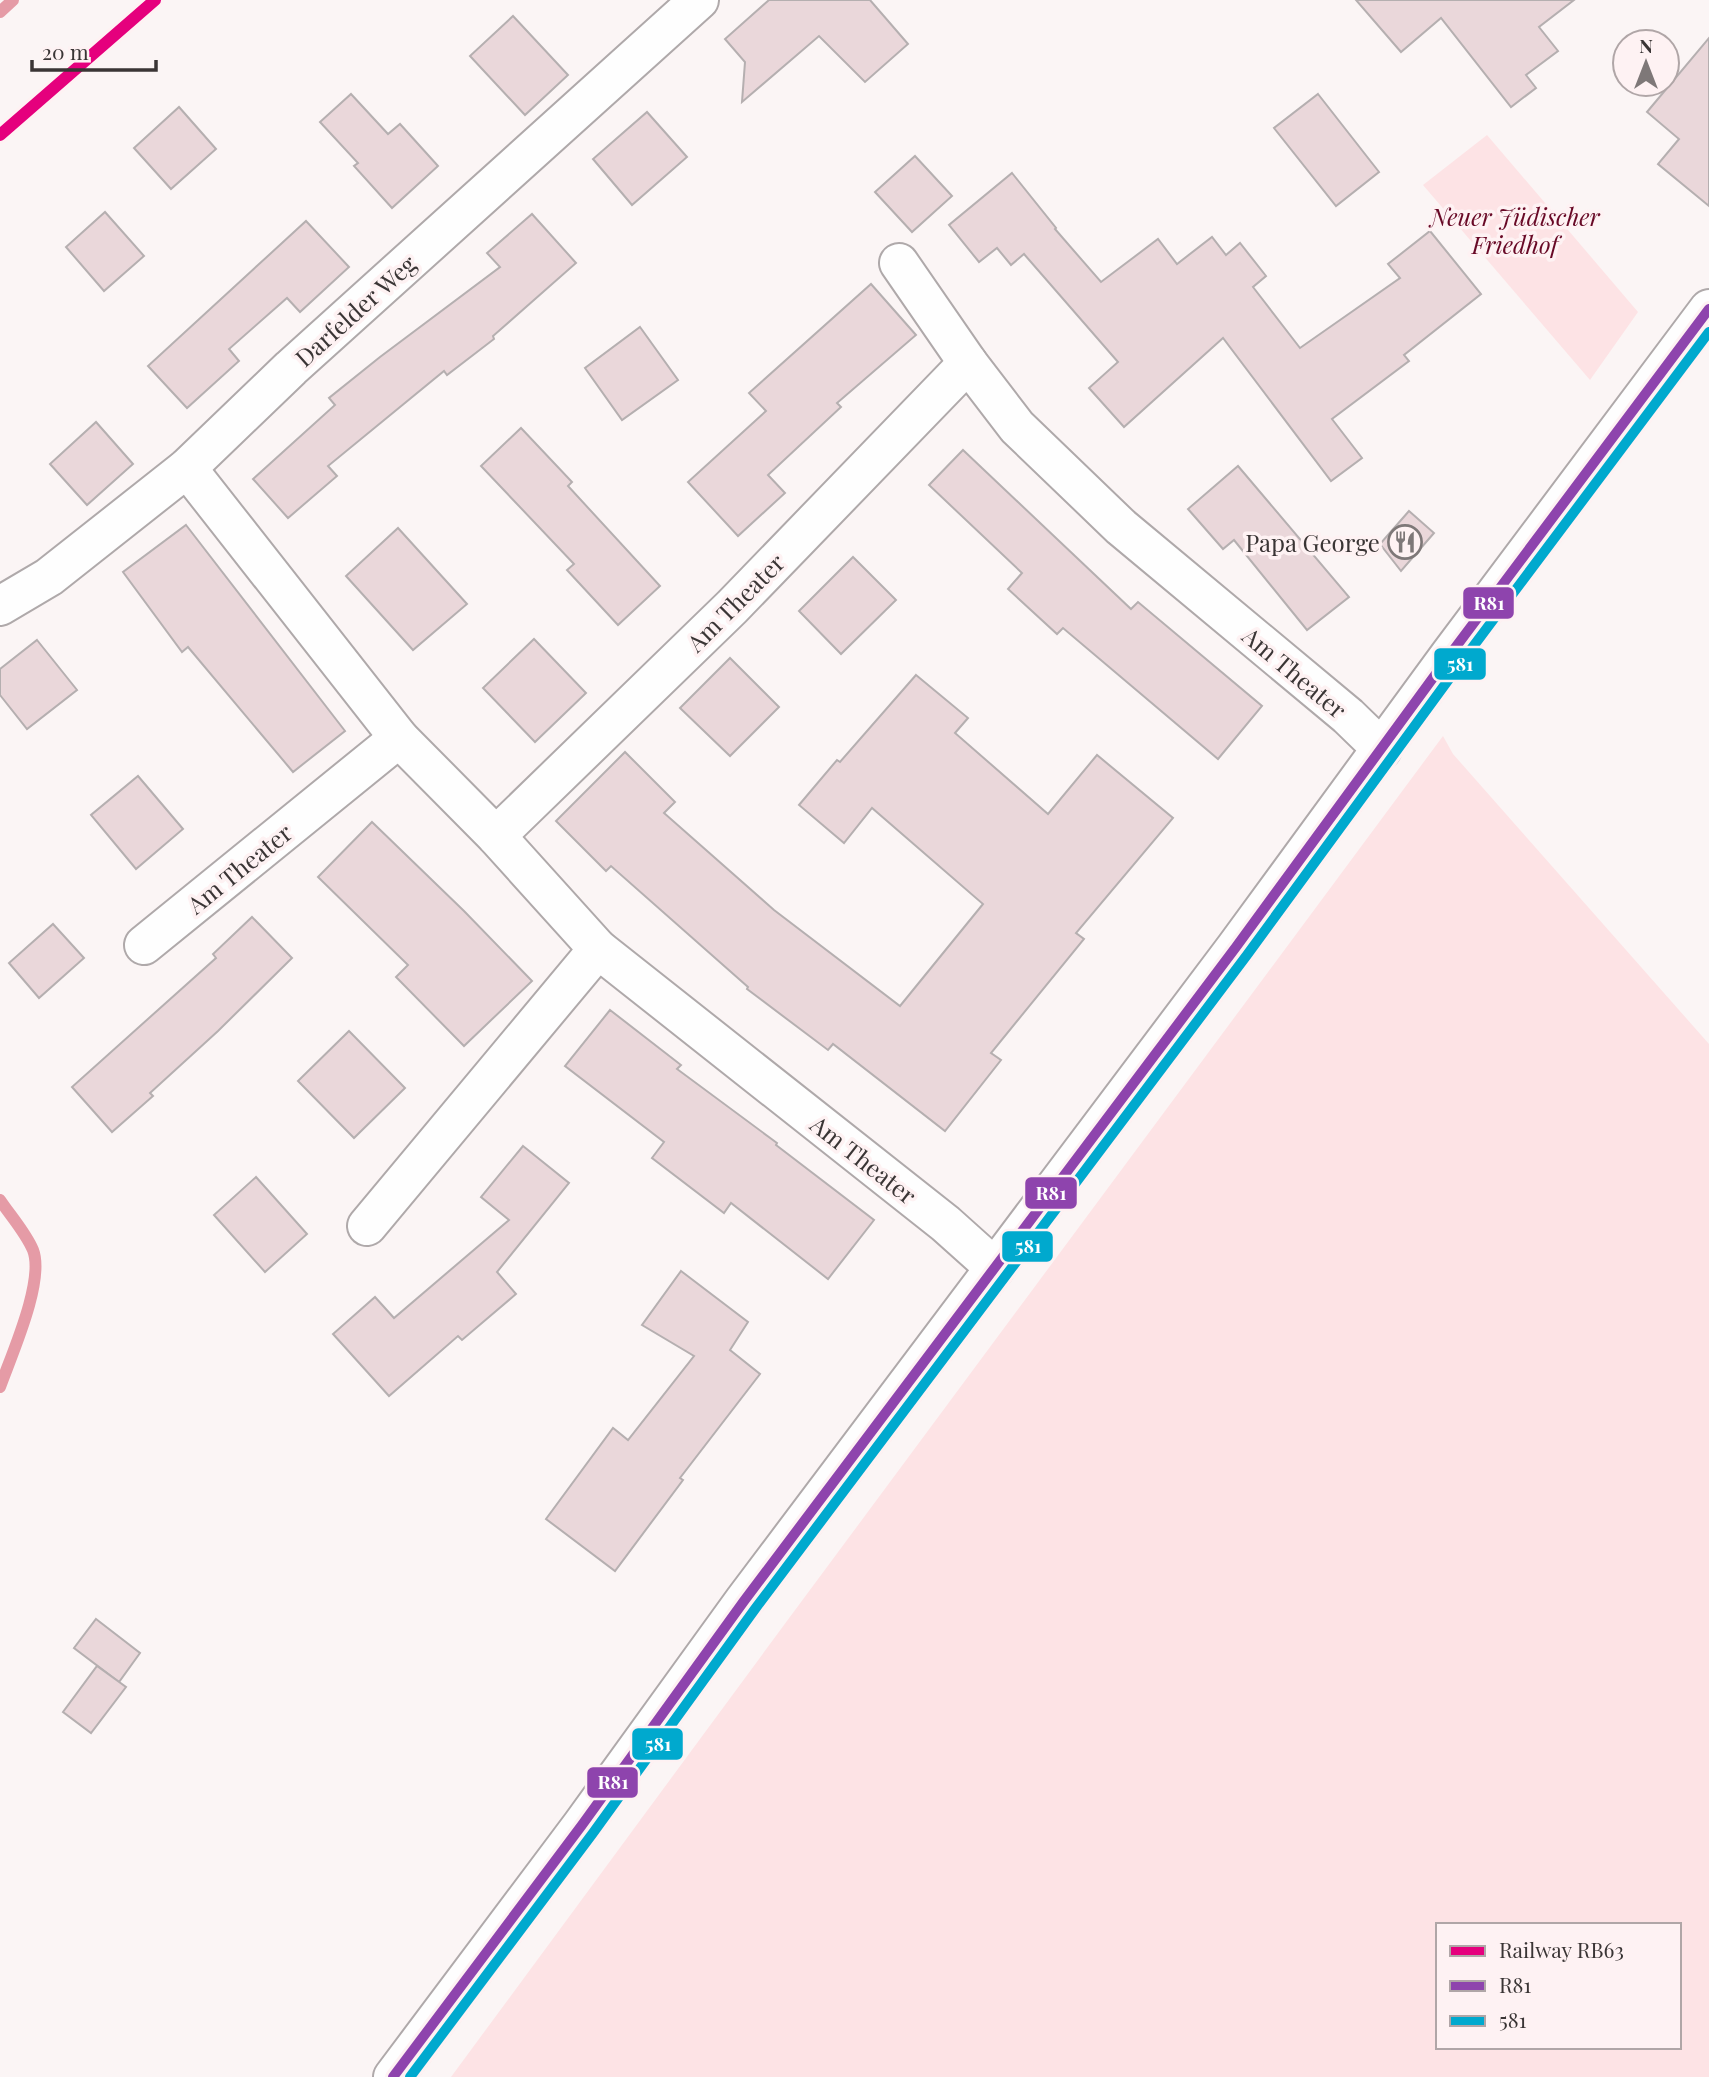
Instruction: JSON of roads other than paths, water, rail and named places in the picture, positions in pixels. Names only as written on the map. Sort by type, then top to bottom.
[{"type":"street","name":"Darfelder Weg","points":[[0,606],[49,577],[187,468],[291,368],[699,0]]},
{"type":"street","name":"Am Theater","points":[[899,263],[968,363],[1017,427],[1121,527],[1338,707],[1382,749]]},
{"type":"street","points":[[393,2077],[582,1825],[744,1601],[1709,309]]},
{"type":"street","name":"Am Theater","points":[[496,836],[732,607],[968,363]]},
{"type":"street","name":"Am Theater","points":[[187,468],[399,738],[496,836],[598,949],[946,1224],[995,1268]]},
{"type":"street","name":"Am Theater","points":[[144,945],[399,738]]},
{"type":"street","points":[[367,1226],[598,949]]},
{"type":"waterway","points":[[0,12],[13,0]]},
{"type":"waterway","points":[[0,1200],[30,1244],[35,1264],[31,1299],[0,1387]]},
{"type":"rail line","name":"RB63","points":[[0,135],[155,0]]},
{"type":"place","name":"Papa George","points":[[1405,542]]},
{"type":"park label","name":"Neuer Jüdischer Friedhof","points":[[1515,230]]}]
